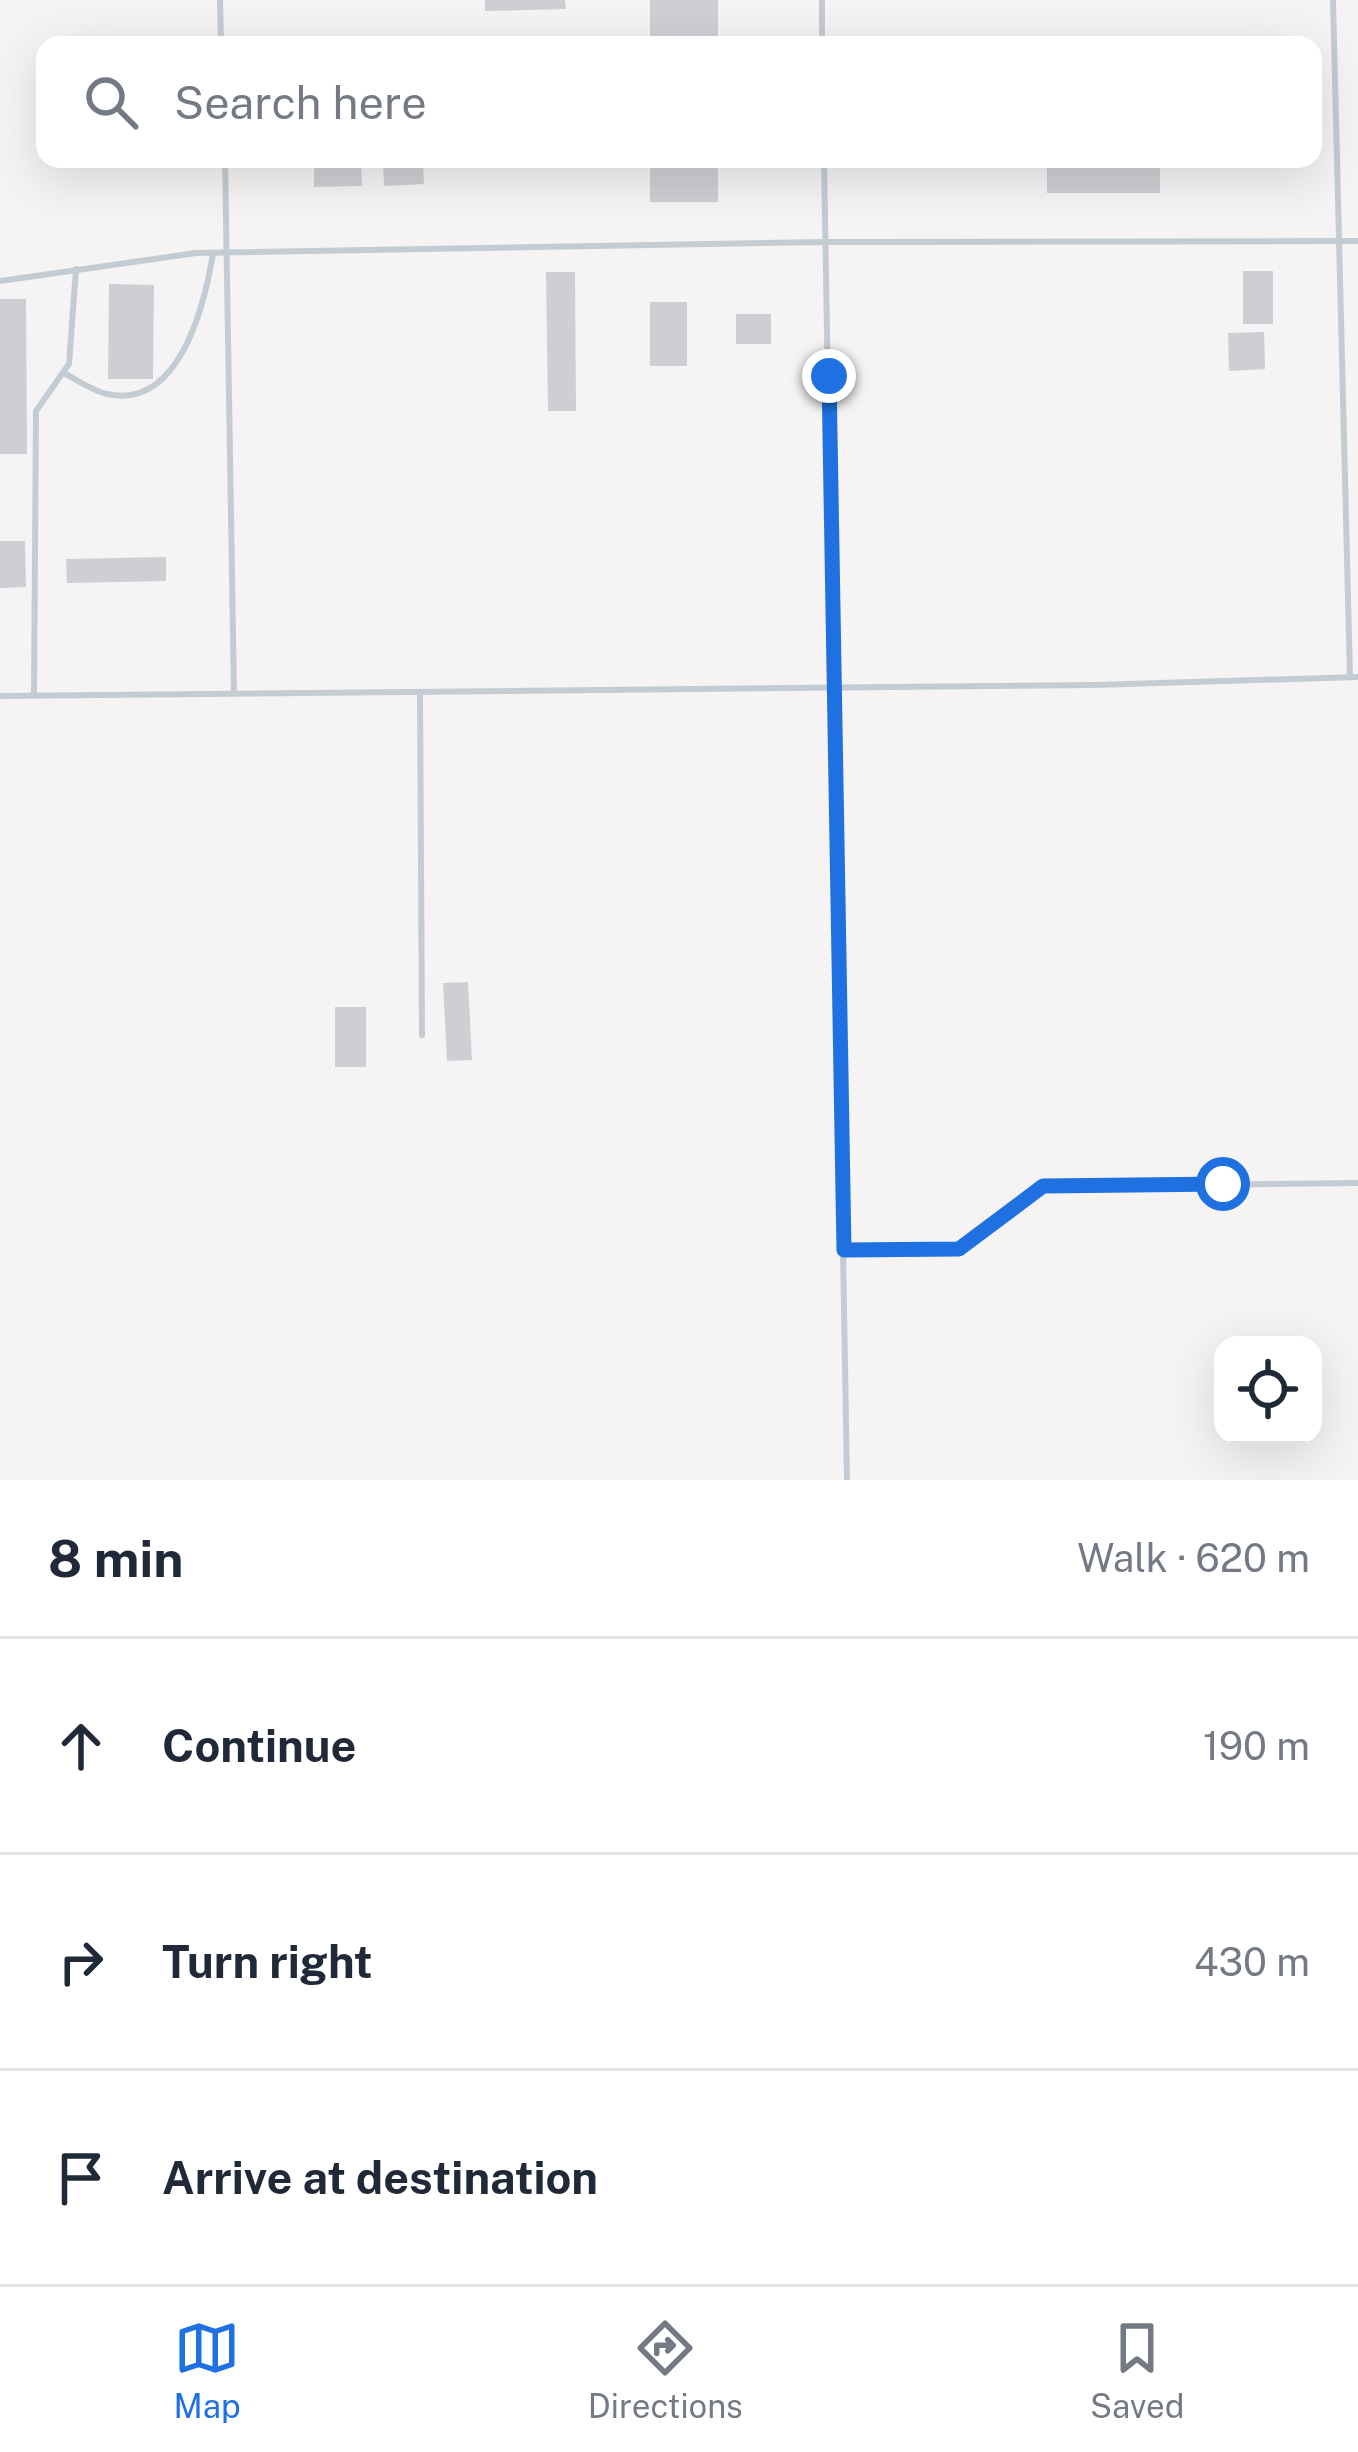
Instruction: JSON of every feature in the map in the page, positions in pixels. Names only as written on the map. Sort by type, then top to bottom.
[{"type":"lane","points":[[220,0],[221,36]]},
{"type":"lane","points":[[822,0],[822,36]]},
{"type":"lane","points":[[0,696],[837,688],[1354,677],[1337,242],[1334,0]]},
{"type":"lane","points":[[225,168],[234,694]]},
{"type":"lane","points":[[824,168],[837,688],[847,1480]]},
{"type":"lane","points":[[0,280],[213,254],[826,242],[1358,242]]},
{"type":"lane","points":[[64,373],[106,394],[138,394],[165,381],[206,301],[213,254]]},
{"type":"lane","points":[[34,695],[36,411],[64,373],[76,269]]},
{"type":"lane","points":[[420,692],[422,1035]]},
{"type":"lane","points":[[844,1250],[959,1249],[1043,1186],[1358,1183]]},
{"type":"building","points":[[485,0],[565,0],[566,9],[485,11]]},
{"type":"building","points":[[650,0],[718,0],[718,36],[650,36]]},
{"type":"building","points":[[314,168],[361,168],[362,186],[314,187]]},
{"type":"building","points":[[383,168],[423,168],[424,184],[384,186]]},
{"type":"building","points":[[650,168],[718,168],[718,202],[650,202]]},
{"type":"building","points":[[1047,168],[1160,168],[1160,193],[1047,193]]},
{"type":"building","points":[[1243,271],[1273,271],[1273,324],[1243,324]]},
{"type":"building","points":[[546,272],[575,272],[576,411],[548,411]]},
{"type":"building","points":[[109,284],[154,285],[153,379],[108,379]]},
{"type":"building","points":[[0,299],[26,299],[27,454],[0,454]]},
{"type":"building","points":[[650,302],[687,302],[687,366],[650,366]]},
{"type":"building","points":[[736,314],[771,314],[771,344],[736,344]]},
{"type":"building","points":[[1264,332],[1265,369],[1229,371],[1228,333]]},
{"type":"building","points":[[0,541],[25,541],[26,587],[0,588]]},
{"type":"building","points":[[166,557],[166,581],[67,583],[66,559]]},
{"type":"building","points":[[468,982],[472,1060],[447,1061],[443,983]]},
{"type":"building","points":[[335,1007],[366,1007],[366,1067],[335,1067]]},
{"type":"route","points":[[829,376],[844,1250],[959,1249],[1043,1186],[1223,1184]]}]
